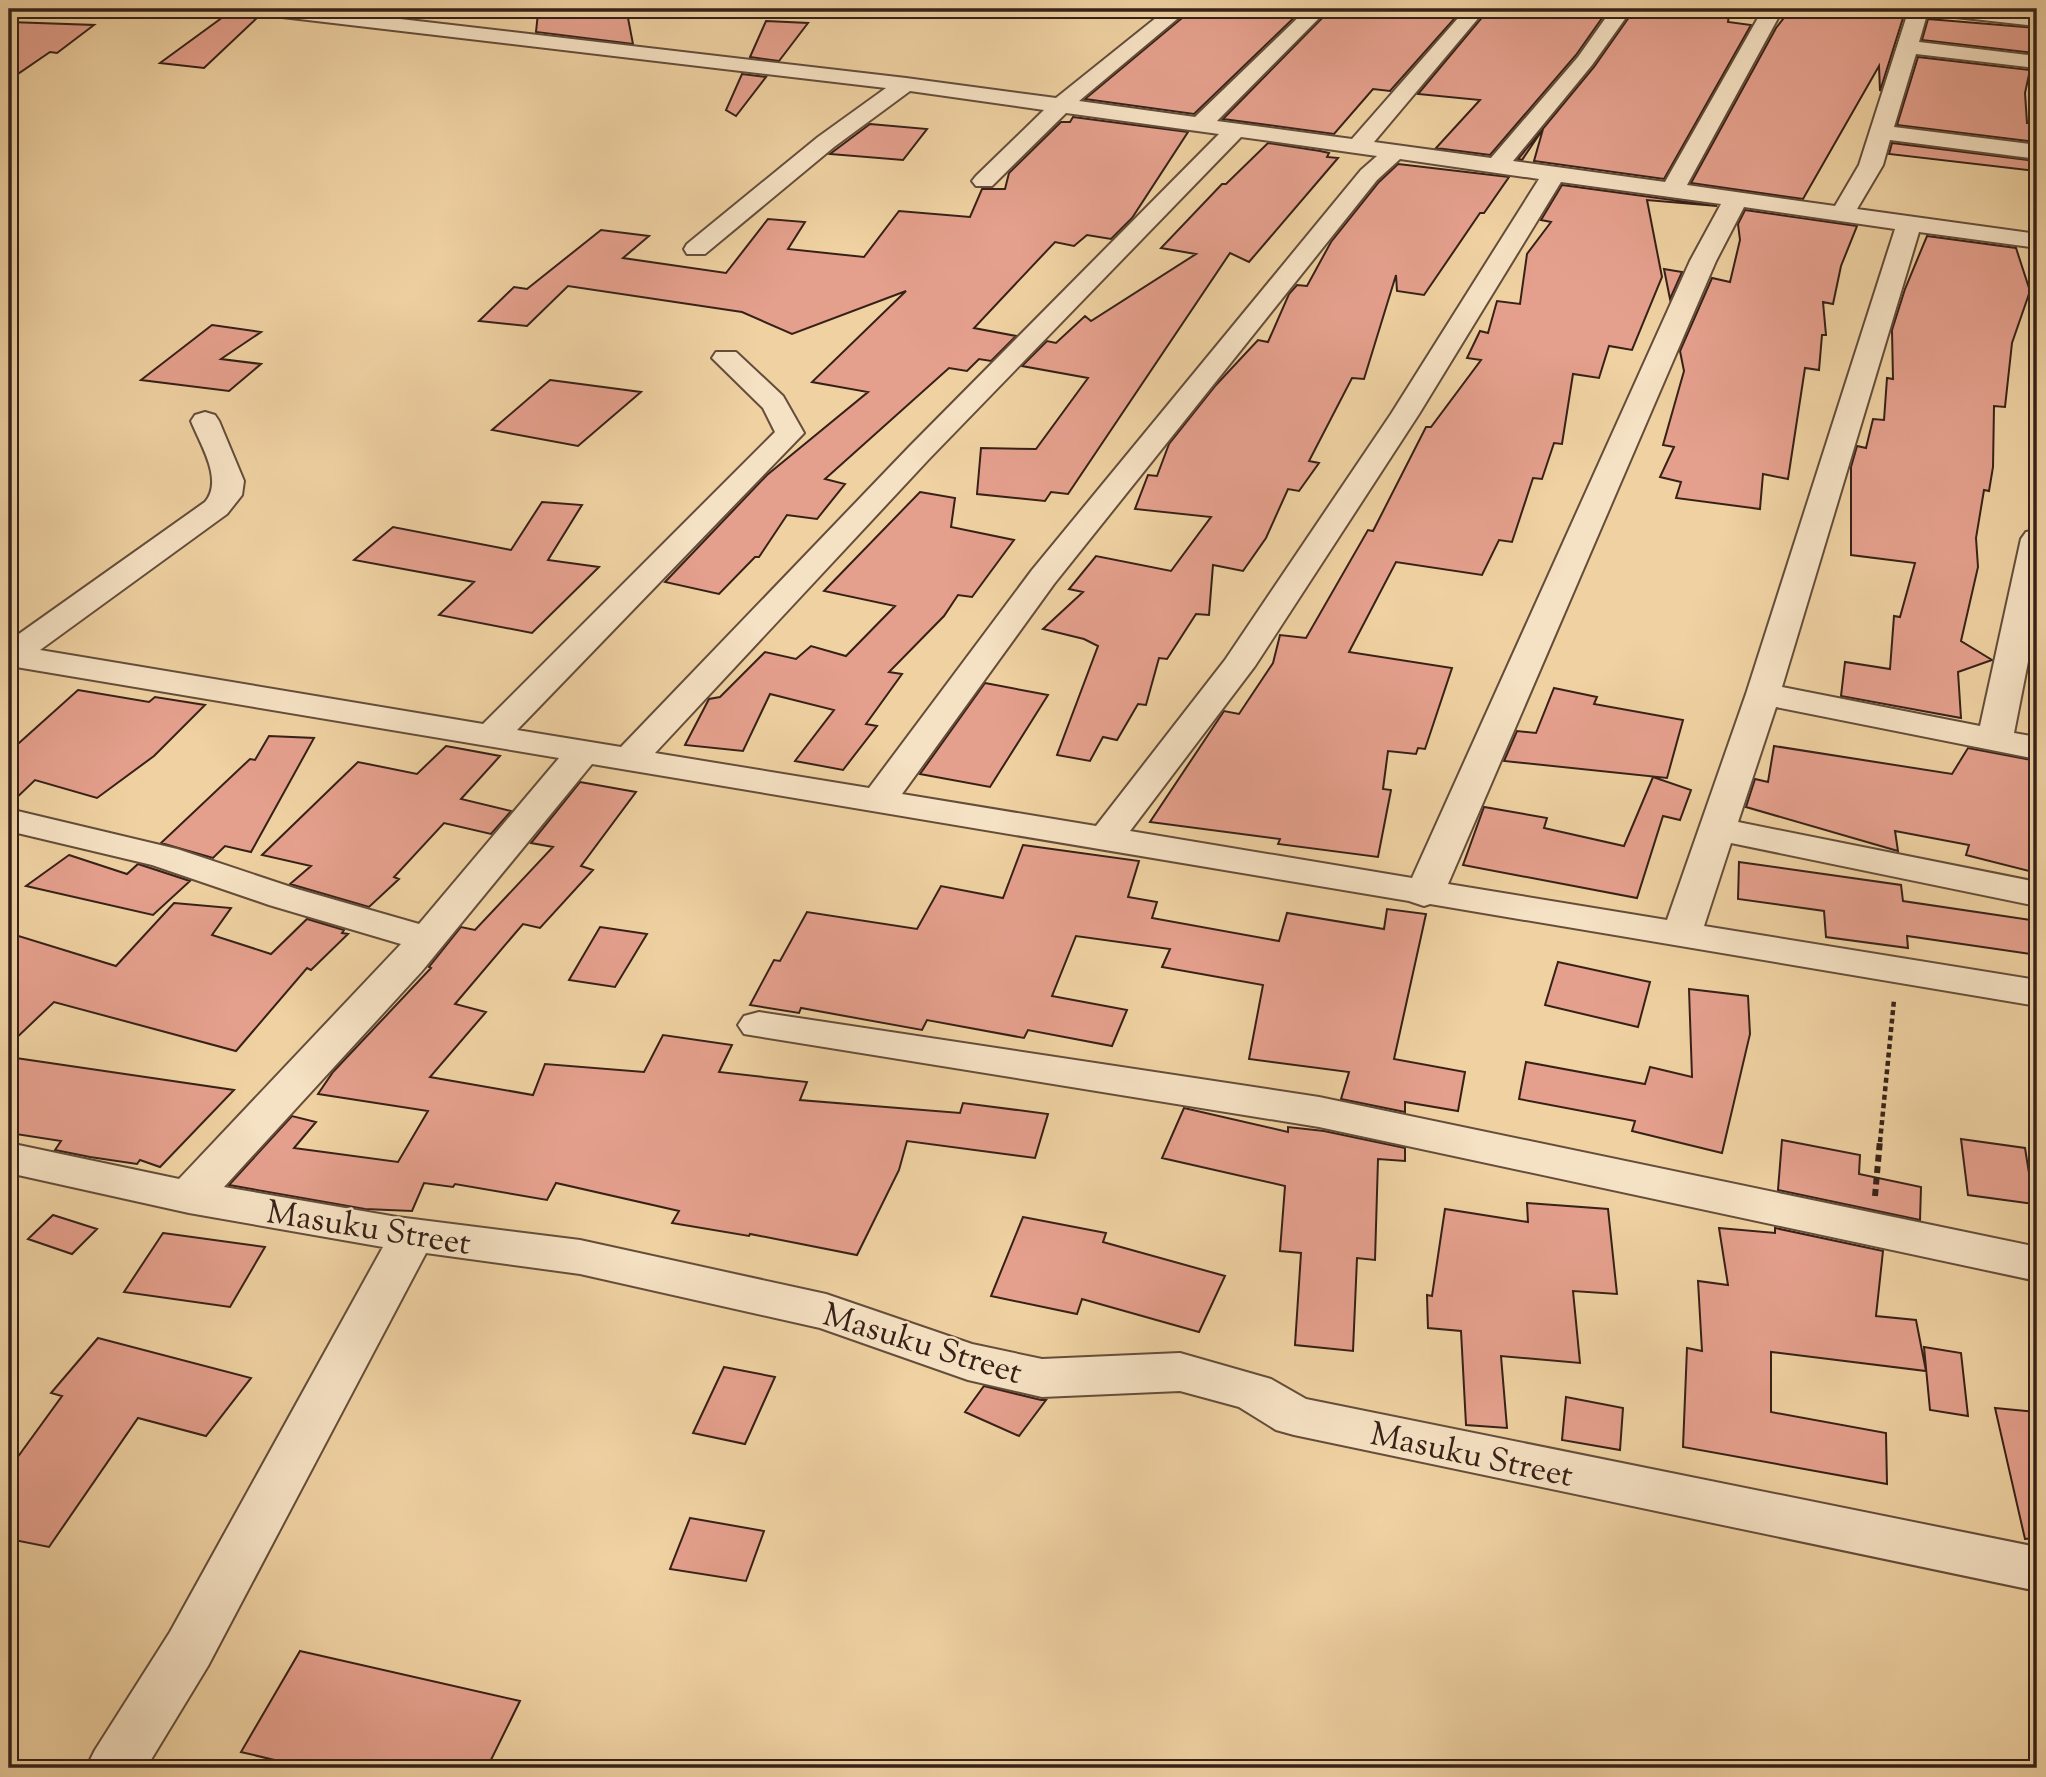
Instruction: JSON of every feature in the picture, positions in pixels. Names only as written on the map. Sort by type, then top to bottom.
[{"type":"street","points":[[265,9],[906,84],[1499,164],[2037,241]]},
{"type":"street","points":[[984,181],[1060,106],[1179,9]]},
{"type":"street","points":[[1200,125],[1318,9]]},
{"type":"street","points":[[1359,145],[1476,9]]},
{"type":"street","points":[[1499,164],[1585,61],[1622,9]]},
{"type":"street","points":[[1673,190],[1773,9]]},
{"type":"street","points":[[1843,213],[1871,165],[1919,9]]},
{"type":"street","points":[[1937,9],[2037,20]]},
{"type":"street","points":[[1908,47],[2037,62]]},
{"type":"street","points":[[696,249],[826,142],[906,84]]},
{"type":"street","points":[[628,760],[919,453],[1236,130]]},
{"type":"street","points":[[1882,132],[2037,152]]},
{"type":"street","points":[[879,800],[1043,577],[1369,175],[1396,150]]},
{"type":"street","points":[[1107,837],[1238,666],[1405,414],[1555,172]]},
{"type":"street","points":[[1424,894],[1703,261],[1736,199]]},
{"type":"street","points":[[1682,934],[1763,694],[1909,223]]},
{"type":"street","points":[[491,736],[790,433],[788,422],[778,410],[726,358]]},
{"type":"street","points":[[10,655],[170,542],[221,502],[226,495],[229,481],[205,421]]},
{"type":"street","points":[[1995,739],[2037,539]]},
{"type":"street","points":[[10,655],[582,753],[1107,837],[1424,894],[2037,993]]},
{"type":"street","points":[[1763,694],[2037,748]]},
{"type":"street","points":[[189,1197],[427,939],[582,753]]},
{"type":"street","points":[[9,820],[164,858],[283,897],[427,939]]},
{"type":"street","points":[[1717,829],[2037,894]]},
{"type":"street","points":[[759,1025],[1319,1112],[2037,1264]]},
{"type":"street","name":"Masuku Street","points":[[9,1158],[189,1197],[413,1236],[580,1257],[813,1309],[968,1362],[1042,1378],[1181,1373],[1254,1392],[1294,1416],[2037,1569]]},
{"type":"street","points":[[115,1768],[189,1648],[413,1236]]},
{"type":"path","points":[[1871,1229],[1897,970]]},
{"type":"building","points":[[234,9],[253,9],[260,15],[204,68],[160,63]]},
{"type":"building","points":[[1210,9],[1303,9],[1194,114],[1085,99],[1188,13],[1204,15]]},
{"type":"building","points":[[1331,9],[1463,9],[1390,91],[1373,89],[1334,134],[1223,119]]},
{"type":"building","points":[[1489,9],[1607,11],[1576,55],[1490,155],[1436,148],[1480,100],[1418,94]]},
{"type":"building","points":[[1643,9],[1730,9],[1728,22],[1751,25],[1664,179],[1534,161],[1543,129],[1522,160],[1518,159],[1594,67],[1632,13],[1640,14]]},
{"type":"building","points":[[1791,9],[1898,12],[1897,17],[1903,18],[1880,91],[1879,66],[1803,199],[1691,183],[1776,28]]},
{"type":"building","points":[[538,13],[628,18],[633,44],[536,32]]},
{"type":"building","points":[[1928,19],[2037,28],[2034,53],[1922,40]]},
{"type":"building","points":[[766,21],[808,23],[779,61],[750,57]]},
{"type":"building","points":[[9,22],[94,25],[57,53],[50,52],[9,80]]},
{"type":"building","points":[[1918,57],[2030,70],[2025,93],[2027,123],[2037,123],[2037,142],[1897,125]]},
{"type":"building","points":[[742,74],[766,77],[736,116],[726,110]]},
{"type":"building","points":[[1073,117],[1188,132],[1132,218],[1111,239],[1087,235],[1074,246],[1055,242],[974,328],[1016,336],[991,361],[979,359],[967,371],[949,368],[825,479],[845,484],[817,519],[787,515],[759,557],[755,557],[719,594],[665,582],[767,475],[868,392],[812,382],[906,291],[792,334],[742,312],[568,286],[527,326],[479,321],[514,287],[527,289],[601,230],[649,236],[623,258],[726,273],[768,219],[805,222],[788,249],[864,257],[899,211],[970,217],[982,189],[1005,189],[1009,173],[1061,122],[1070,122]]},
{"type":"building","points":[[870,124],[927,129],[903,160],[830,154]]},
{"type":"building","points":[[1268,143],[1320,151],[1329,153],[1327,157],[1338,158],[1249,262],[1230,253],[1068,494],[1051,492],[1045,501],[977,494],[981,448],[1036,449],[1088,378],[1022,366],[1047,341],[1056,343],[1085,316],[1091,321],[1196,254],[1161,248],[1222,184],[1226,184]]},
{"type":"building","points":[[1892,143],[2037,161],[2037,171],[1889,154]]},
{"type":"building","points":[[1398,164],[1509,177],[1484,213],[1480,213],[1424,295],[1397,291],[1396,275],[1364,379],[1352,378],[1309,461],[1319,463],[1299,491],[1288,489],[1266,538],[1243,571],[1213,565],[1209,615],[1196,614],[1167,659],[1159,658],[1146,705],[1138,704],[1117,740],[1103,737],[1090,761],[1057,755],[1098,646],[1084,639],[1043,629],[1083,592],[1069,589],[1096,556],[1171,571],[1211,517],[1135,509],[1148,475],[1157,476],[1169,444],[1216,385],[1258,340],[1268,342],[1289,294],[1297,285],[1307,286],[1331,242],[1379,182]]},
{"type":"building","points":[[1562,185],[1717,206],[1647,200],[1662,277],[1632,350],[1609,346],[1599,378],[1573,374],[1562,444],[1554,443],[1542,479],[1533,478],[1512,542],[1499,540],[1482,575],[1396,562],[1349,652],[1452,668],[1425,749],[1418,748],[1416,754],[1388,751],[1383,789],[1391,790],[1378,857],[1278,844],[1280,839],[1150,822],[1224,711],[1239,714],[1273,663],[1280,635],[1306,638],[1368,530],[1373,531],[1426,427],[1431,427],[1481,360],[1467,358],[1480,331],[1488,333],[1497,301],[1520,304],[1527,254],[1551,222],[1541,220]]},
{"type":"building","points":[[1745,210],[1857,226],[1841,266],[1833,304],[1823,302],[1826,335],[1822,335],[1819,370],[1805,368],[1788,479],[1763,474],[1760,509],[1676,498],[1681,482],[1660,477],[1674,447],[1663,445],[1684,371],[1680,351],[1712,278],[1730,282],[1740,240],[1738,224]]},
{"type":"building","points":[[1927,236],[2016,248],[2030,291],[2012,343],[2005,407],[1994,406],[1993,467],[1989,491],[1984,490],[1976,538],[1978,567],[1961,641],[1992,660],[1958,672],[1961,718],[1841,696],[1845,662],[1890,669],[1894,616],[1900,617],[1915,563],[1851,555],[1851,467],[1857,446],[1866,448],[1873,419],[1884,420],[1887,378],[1893,379],[1892,330],[1905,289]]},
{"type":"building","points":[[1664,269],[1682,272],[1670,299]]},
{"type":"building","points":[[212,325],[261,332],[221,359],[261,364],[229,391],[141,380]]},
{"type":"building","points":[[550,380],[641,392],[578,446],[492,430]]},
{"type":"building","points":[[920,492],[955,498],[951,527],[1014,540],[972,597],[958,595],[944,616],[889,672],[902,674],[866,724],[877,726],[843,770],[795,761],[834,710],[770,694],[743,751],[685,745],[709,699],[720,697],[765,652],[796,659],[811,646],[846,656],[895,606],[824,591]]},
{"type":"building","points":[[542,502],[582,505],[548,560],[599,567],[532,633],[439,615],[474,582],[354,560],[393,527],[511,550]]},
{"type":"building","points":[[985,683],[1048,695],[990,787],[920,774]]},
{"type":"building","points":[[1554,688],[1597,697],[1594,704],[1683,720],[1667,778],[1504,761],[1517,731],[1536,733]]},
{"type":"building","points":[[78,690],[149,702],[155,697],[205,705],[154,756],[97,798],[35,780],[9,805],[9,752]]},
{"type":"building","points":[[269,736],[314,738],[251,852],[225,846],[213,858],[161,843],[250,759],[255,760]]},
{"type":"building","points":[[446,746],[500,756],[461,799],[511,811],[491,834],[444,823],[394,877],[399,879],[369,907],[290,884],[311,866],[262,855],[358,762],[417,774]]},
{"type":"building","points":[[1774,746],[1952,774],[1968,748],[2037,761],[2037,873],[1966,855],[1969,845],[1895,831],[1898,851],[1746,807],[1755,779],[1768,782]]},
{"type":"building","points":[[1653,777],[1691,790],[1680,820],[1663,816],[1637,898],[1463,865],[1484,807],[1547,818],[1544,828],[1624,846]]},
{"type":"building","points":[[580,782],[636,792],[581,866],[593,870],[540,928],[523,924],[455,1004],[486,1012],[430,1077],[533,1095],[545,1064],[644,1072],[663,1035],[732,1045],[719,1072],[807,1082],[800,1100],[960,1113],[963,1103],[1048,1114],[1035,1158],[907,1141],[899,1170],[857,1255],[750,1234],[749,1236],[672,1223],[679,1211],[556,1183],[547,1200],[455,1184],[453,1187],[424,1183],[412,1211],[365,1209],[229,1185],[292,1116],[316,1122],[294,1148],[398,1162],[428,1111],[318,1094],[333,1072],[431,968],[429,967],[461,927],[475,930],[553,847],[531,843]]},
{"type":"building","points":[[1023,845],[1139,861],[1128,897],[1157,902],[1152,918],[1279,941],[1287,913],[1384,929],[1387,909],[1426,914],[1394,1059],[1465,1072],[1458,1111],[1405,1102],[1405,1112],[1341,1099],[1349,1072],[1249,1059],[1263,985],[1162,967],[1170,949],[1076,936],[1052,996],[1127,1010],[1112,1046],[1028,1030],[1024,1038],[927,1020],[922,1030],[801,1008],[799,1013],[750,1005],[774,960],[780,961],[807,912],[917,929],[941,886],[1003,898]]},
{"type":"building","points":[[69,855],[127,874],[138,864],[190,881],[153,915],[26,886]]},
{"type":"building","points":[[1739,862],[1901,885],[1903,901],[2037,921],[2037,955],[1907,936],[1908,948],[1826,937],[1824,911],[1738,899]]},
{"type":"building","points":[[174,903],[231,908],[212,935],[271,954],[307,919],[344,930],[342,933],[348,934],[311,970],[307,968],[236,1051],[54,1002],[9,1045],[9,933],[116,966]]},
{"type":"building","points":[[600,927],[647,934],[615,987],[569,980]]},
{"type":"building","points":[[1558,962],[1650,982],[1638,1027],[1545,1005]]},
{"type":"building","points":[[1689,989],[1748,996],[1750,1034],[1722,1153],[1632,1131],[1635,1121],[1519,1099],[1526,1062],[1645,1084],[1650,1067],[1692,1077]]},
{"type":"building","points":[[9,1057],[234,1090],[160,1167],[140,1160],[137,1164],[55,1150],[61,1141],[9,1133]]},
{"type":"building","points":[[1184,1108],[1288,1132],[1288,1127],[1324,1131],[1405,1148],[1405,1161],[1378,1159],[1375,1260],[1357,1258],[1353,1351],[1295,1345],[1301,1253],[1280,1251],[1285,1186],[1162,1158]]},
{"type":"building","points":[[1961,1139],[2025,1148],[2034,1204],[1968,1195]]},
{"type":"building","points":[[1782,1140],[1860,1155],[1859,1174],[1921,1187],[1920,1220],[1778,1190]]},
{"type":"building","points":[[1527,1203],[1608,1209],[1617,1294],[1573,1291],[1580,1363],[1501,1356],[1507,1428],[1466,1425],[1461,1331],[1428,1328],[1427,1295],[1432,1296],[1445,1209],[1528,1222]]},
{"type":"building","points":[[53,1215],[97,1229],[72,1254],[28,1239]]},
{"type":"building","points":[[1023,1217],[1106,1233],[1103,1242],[1225,1276],[1199,1332],[1082,1299],[1077,1314],[991,1296]]},
{"type":"building","points":[[1719,1228],[1775,1233],[1775,1228],[1883,1251],[1876,1316],[1916,1320],[1926,1371],[1771,1352],[1771,1412],[1886,1433],[1887,1484],[1683,1447],[1687,1348],[1702,1351],[1698,1281],[1728,1285]]},
{"type":"building","points":[[163,1233],[265,1247],[230,1307],[124,1292]]},
{"type":"building","points":[[98,1338],[251,1378],[206,1436],[138,1418],[49,1547],[9,1539],[9,1469],[62,1396],[51,1393]]},
{"type":"building","points":[[1924,1347],[1961,1353],[1968,1416],[1930,1410]]},
{"type":"building","points":[[724,1367],[775,1377],[745,1444],[693,1433]]},
{"type":"building","points":[[984,1386],[1046,1400],[1019,1436],[965,1412]]},
{"type":"building","points":[[1566,1397],[1623,1408],[1620,1450],[1562,1440]]},
{"type":"building","points":[[1995,1408],[2037,1412],[2037,1538],[2025,1539]]},
{"type":"building","points":[[690,1518],[764,1531],[746,1581],[670,1569]]},
{"type":"building","points":[[300,1651],[520,1701],[487,1768],[308,1768],[241,1752]]}]
